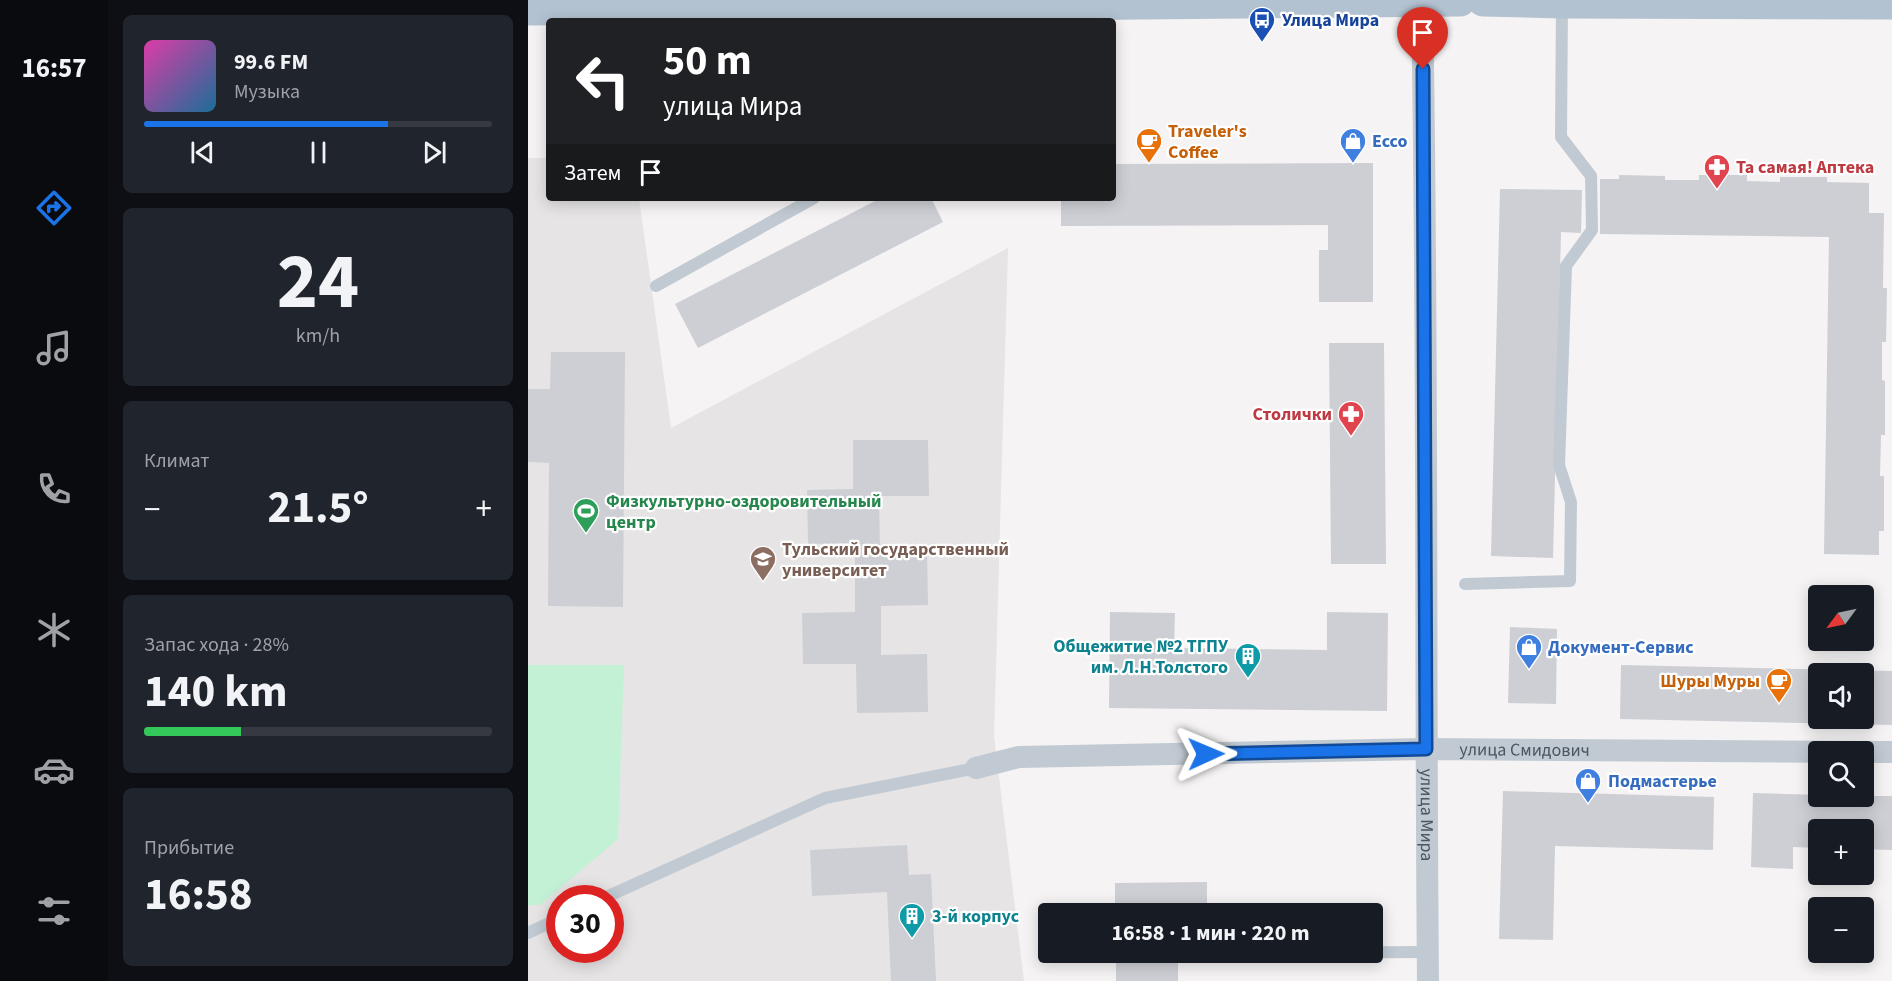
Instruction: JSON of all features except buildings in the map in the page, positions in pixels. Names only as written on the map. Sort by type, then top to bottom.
[{"type":"main road","points":[[528,9],[1015,12],[1460,0]]},
{"type":"main road","points":[[1483,0],[1892,3]]},
{"type":"street","name":"улица Мира","points":[[1422,1],[1425,137],[1428,981]]},
{"type":"street","name":"улица Смидович","points":[[976,768],[1019,758],[1426,749],[1808,752]]},
{"type":"street","name":"улица Смидович","points":[[1874,752],[1892,752]]},
{"type":"lane","points":[[1465,584],[1570,581],[1571,502],[1559,465],[1566,266],[1592,230],[1591,176],[1560,137],[1562,2]]},
{"type":"lane","points":[[656,286],[809,201]]},
{"type":"lane","points":[[624,889],[825,798],[976,768]]},
{"type":"lane","points":[[528,933],[546,925]]},
{"type":"lane","points":[[1383,952],[1428,952]]},
{"type":"shaded area","name":"Тульский государственный университет","points":[[528,158],[546,158],[546,201],[639,201],[671,428],[1008,248],[994,736],[1024,981],[528,981]]},
{"type":"green space","points":[[528,665],[624,665],[618,839],[564,885],[546,885],[546,900],[540,905],[528,905]]},
{"type":"place","name":"Улица Мира","points":[[1262,43]]},
{"type":"place","name":"Traveler's Coffee","points":[[1149,164]]},
{"type":"place","name":"Ecco","points":[[1353,164]]},
{"type":"place","name":"Та самая! Аптека","points":[[1717,190]]},
{"type":"place","name":"Столички","points":[[1351,437]]},
{"type":"place","name":"Физкультурно-оздоровительный центр","points":[[586,534]]},
{"type":"place","name":"Тульский государственный университет","points":[[763,582]]},
{"type":"place","name":"Документ-Сервис","points":[[1529,670]]},
{"type":"place","name":"Общежитие №2 ТГПУ им. Л.Н.Толстого","points":[[1248,679]]},
{"type":"place","name":"Шуры Муры","points":[[1779,704]]},
{"type":"place","name":"Подмастерье","points":[[1588,804]]},
{"type":"place","name":"3-й корпус","points":[[912,939]]},
{"type":"route","points":[[1206,754],[1426,749],[1423,69]]}]
